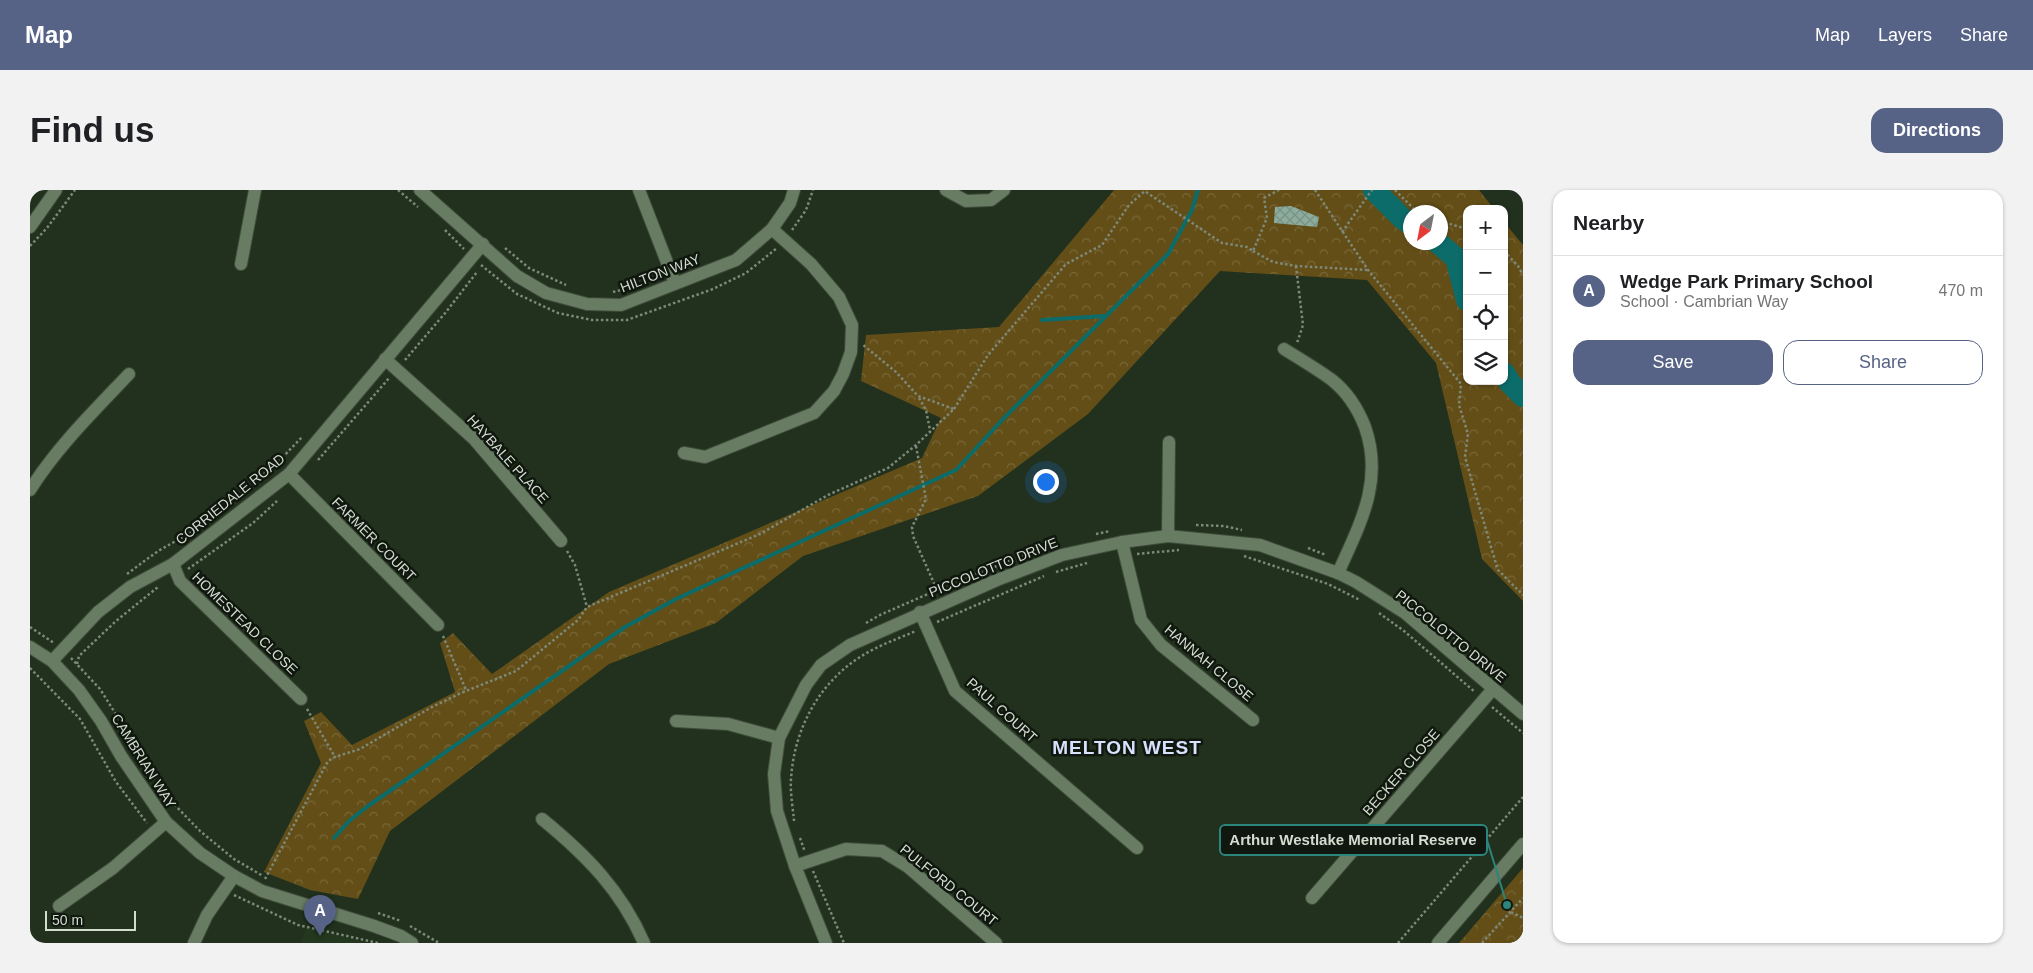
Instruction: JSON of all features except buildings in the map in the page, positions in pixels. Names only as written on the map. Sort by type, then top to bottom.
[{"type":"street","points":[[30,227],[56,190]]},
{"type":"street","points":[[241,264],[256,190]]},
{"type":"street","name":"HILTON WAY","points":[[420,190],[517,276],[546,293],[587,304],[621,304],[736,260],[772,229],[790,203],[794,190]]},
{"type":"street","points":[[639,190],[675,283]]},
{"type":"street","points":[[946,190],[966,201],[991,200],[1004,190]]},
{"type":"street","points":[[684,453],[705,457],[814,412],[834,391],[844,374],[851,352],[852,325],[839,297],[811,264],[772,229]]},
{"type":"street","name":"CORRIEDALE ROAD","points":[[52,661],[57,646],[98,612],[130,587],[174,564],[289,474],[483,244]]},
{"type":"street","points":[[1289,352],[1333,381],[1350,398],[1361,416],[1369,440],[1373,466],[1370,495],[1361,522],[1340,568]]},
{"type":"street","name":"HAYBALE PLACE","points":[[385,359],[474,439],[561,541]]},
{"type":"street","points":[[30,490],[42,471],[73,434],[129,374]]},
{"type":"street","points":[[1168,536],[1169,442]]},
{"type":"street","name":"FARMER COURT","points":[[289,474],[438,626]]},
{"type":"street","name":"PICCOLOTTO DRIVE","points":[[826,943],[795,866],[778,811],[774,774],[779,738],[806,685],[821,666],[850,645],[920,612],[1062,555],[1122,542],[1168,536],[1260,545],[1340,568],[1356,582],[1405,613],[1523,714]]},
{"type":"street","name":"HANNAH CLOSE","points":[[1122,542],[1141,620],[1160,645],[1253,720]]},
{"type":"street","name":"HOMESTEAD CLOSE","points":[[174,564],[180,581],[301,699]]},
{"type":"street","name":"PAUL COURT","points":[[920,612],[955,691],[1137,848]]},
{"type":"street","name":"CAMBRIAN WAY","points":[[30,647],[52,661],[79,690],[166,822],[200,853],[234,876],[277,897],[374,926],[401,936],[412,943]]},
{"type":"street","name":"BECKER CLOSE","points":[[1312,898],[1493,689]]},
{"type":"street","points":[[676,721],[728,724],[779,738]]},
{"type":"street","points":[[542,819],[572,844],[604,877],[632,917],[644,943]]},
{"type":"street","points":[[59,906],[114,868],[166,822]]},
{"type":"street","points":[[1438,943],[1523,844]]},
{"type":"street","name":"PULFORD COURT","points":[[795,866],[846,849],[882,851],[908,867],[996,943]]},
{"type":"street","points":[[194,943],[207,915],[234,876]]},
{"type":"path","points":[[30,246],[47,228],[75,190]]},
{"type":"path","points":[[398,190],[419,207]]},
{"type":"path","points":[[439,225],[517,294],[558,313],[592,320],[627,320],[713,289],[746,273],[771,255],[784,240],[806,210],[813,190]]},
{"type":"path","points":[[1253,251],[1267,218],[1264,198],[1279,190]]},
{"type":"path","points":[[1315,190],[1368,270],[1461,384],[1458,404],[1468,434],[1465,457],[1498,570],[1523,595]]},
{"type":"path","points":[[1342,232],[1372,190]]},
{"type":"path","points":[[1394,190],[1410,205]]},
{"type":"path","points":[[259,889],[328,761],[360,749],[432,707],[466,690],[516,671],[578,620],[587,607],[760,534],[828,495],[888,468],[916,445],[954,409],[988,355],[1066,264],[1102,245],[1129,205],[1146,191],[1222,243],[1247,247],[1273,262],[1296,266],[1368,270]]},
{"type":"path","points":[[1448,223],[1463,228]]},
{"type":"path","points":[[502,245],[530,268],[570,286]]},
{"type":"path","points":[[1508,255],[1523,275]]},
{"type":"path","points":[[1289,352],[1303,325],[1296,266]]},
{"type":"path","points":[[609,292],[630,287]]},
{"type":"path","points":[[852,334],[896,372],[918,396],[926,410],[930,430]]},
{"type":"path","points":[[918,396],[954,409]]},
{"type":"path","points":[[237,498],[279,461],[306,433]]},
{"type":"path","points":[[916,445],[926,499],[912,527],[913,536],[937,590]]},
{"type":"path","points":[[1191,525],[1224,526],[1249,531]]},
{"type":"path","points":[[124,576],[158,551],[198,528]]},
{"type":"path","points":[[1087,536],[1115,530]]},
{"type":"path","points":[[561,541],[575,565],[587,607]]},
{"type":"path","points":[[1301,546],[1340,568]]},
{"type":"path","points":[[1125,556],[1186,550]]},
{"type":"path","points":[[865,624],[880,615],[937,590],[1032,553]]},
{"type":"path","points":[[1243,556],[1328,584],[1360,600]]},
{"type":"path","points":[[1053,572],[1088,563]]},
{"type":"path","points":[[794,823],[791,780],[795,751],[811,706],[838,673],[860,657],[1047,575]]},
{"type":"path","points":[[1376,610],[1404,631],[1523,733]]},
{"type":"path","points":[[438,626],[466,690]]},
{"type":"path","points":[[30,627],[57,646],[100,689],[170,800],[200,831],[234,859],[273,881]]},
{"type":"path","points":[[1448,632],[1500,677]]},
{"type":"path","points":[[57,638],[57,646]]},
{"type":"path","points":[[301,699],[336,757]]},
{"type":"path","points":[[1398,943],[1523,797]]},
{"type":"path","points":[[797,831],[844,943]]},
{"type":"path","points":[[1482,943],[1523,898]]},
{"type":"path","points":[[372,912],[389,916],[420,930],[439,943]]},
{"type":"path","points":[[1511,912],[1523,918]]},
{"type":"shaded area","points":[[306,928],[368,943],[301,943]]},
{"type":"green space","points":[[1114,190],[1479,190],[1491,205],[1463,205],[1463,385],[1508,385],[1508,227],[1523,245],[1523,601],[1482,559],[1436,363],[1367,280],[1220,271],[1088,414],[978,496],[803,556],[716,623],[609,664],[390,831],[358,899],[310,890],[264,872],[321,763],[304,721],[321,712],[352,745],[455,692],[440,643],[453,633],[492,674],[609,592],[922,458],[941,418],[861,381],[866,335],[999,327]]},
{"type":"green space","points":[[1523,868],[1523,943],[1459,943]]},
{"type":"waterway","points":[[334,838],[349,821],[368,806],[625,627],[676,599],[956,470],[1003,419],[1168,254],[1192,210],[1198,190]]},
{"type":"waterway","points":[[1374,190],[1403,219]]},
{"type":"waterway","points":[[1446,250],[1456,258],[1466,295]]},
{"type":"waterway","points":[[1042,320],[1105,316]]},
{"type":"waterway","points":[[1508,380],[1523,396]]},
{"type":"place","name":"Arthur Westlake Memorial Reserve","points":[[1507,905]]},
{"type":"place","name":"Wedge Park Primary School","points":[[320,936]]},
{"type":"district","name":"MELTON WEST","points":[[1127,747]]}]
